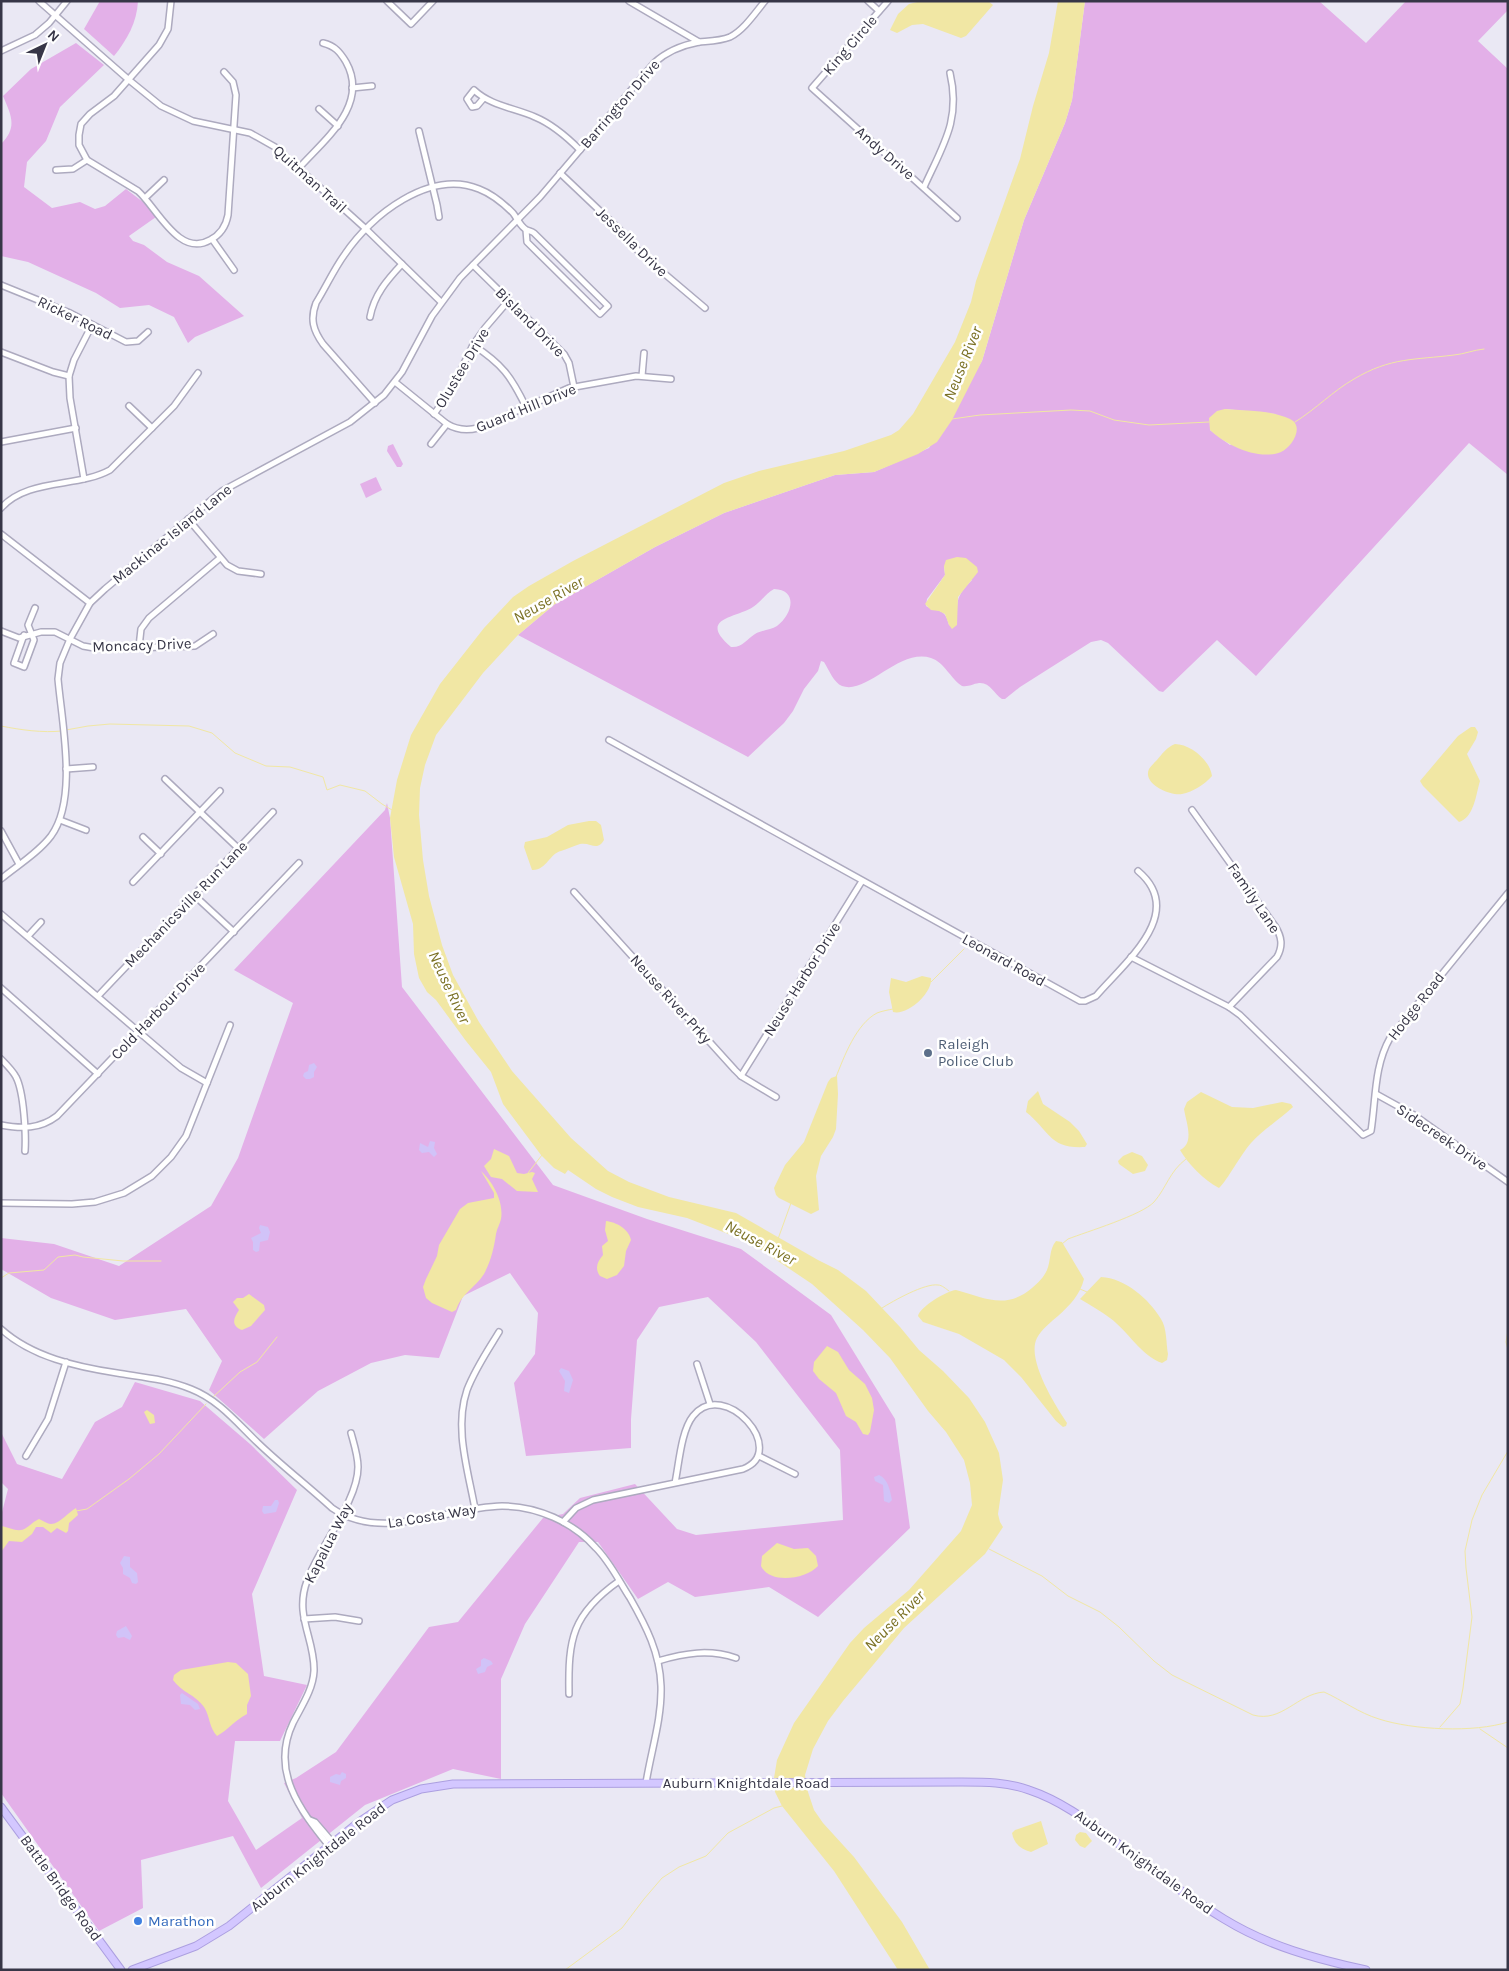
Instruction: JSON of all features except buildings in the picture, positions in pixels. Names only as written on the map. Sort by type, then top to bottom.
[{"type":"street","name":"Quitman Trail","points":[[39,1],[161,106],[193,121],[250,134],[268,142],[366,230],[441,302]]},
{"type":"street","points":[[1,51],[36,35],[67,1]]},
{"type":"street","points":[[171,1],[170,18],[164,36],[114,96],[90,114],[81,124],[79,145],[87,160],[146,198],[178,237],[192,243],[206,242],[212,239],[224,228],[228,216],[236,95],[235,87],[224,72]]},
{"type":"street","points":[[386,1],[412,24],[433,1]]},
{"type":"street","name":"Barrington Drive","points":[[518,220],[658,60],[676,49],[699,42],[716,41],[732,36],[765,1]]},
{"type":"street","points":[[868,1],[879,11]]},
{"type":"street","name":"King Circle","points":[[812,88],[888,1]]},
{"type":"street","points":[[632,2],[699,42]]},
{"type":"street","points":[[298,168],[338,126],[349,106],[352,88],[348,67],[339,52],[332,46],[323,43]]},
{"type":"street","points":[[924,187],[950,128],[955,92],[950,73]]},
{"type":"street","points":[[352,88],[372,86]]},
{"type":"street","name":"Andy Drive","points":[[812,88],[957,218]]},
{"type":"street","points":[[483,99],[477,106],[472,106],[468,103],[467,99],[474,90],[483,99],[544,121],[580,150]]},
{"type":"street","points":[[320,109],[338,126]]},
{"type":"street","points":[[419,131],[433,187],[438,217]]},
{"type":"street","points":[[56,170],[73,169],[87,160]]},
{"type":"street","name":"Jessella Drive","points":[[560,173],[619,229],[647,259],[706,308]]},
{"type":"street","points":[[146,198],[164,180]]},
{"type":"street","points":[[375,403],[323,344],[316,335],[312,323],[316,303],[344,254],[382,214],[418,192],[433,187],[456,184],[478,188],[498,200],[526,230],[534,233],[608,306],[600,314],[531,247],[526,238],[526,230]]},
{"type":"street","name":"Mackinac Island Lane","points":[[1,879],[46,841],[60,820],[67,793],[58,679],[60,663],[70,639],[90,602],[231,485],[350,422],[375,403],[395,382],[408,363],[424,330],[441,302],[473,265],[518,220]]},
{"type":"street","points":[[212,239],[234,270]]},
{"type":"street","points":[[370,316],[373,303],[381,288],[402,264]]},
{"type":"street","name":"Bisland Drive","points":[[473,265],[564,354],[569,363],[574,387]]},
{"type":"street","name":"Ricker Road","points":[[1,284],[70,313],[126,342],[138,341],[148,332]]},
{"type":"street","name":"Olustee Drive","points":[[434,414],[450,392],[473,345],[509,300]]},
{"type":"street","points":[[84,479],[70,398],[69,376],[74,360],[92,325]]},
{"type":"street","points":[[473,345],[509,374],[526,407]]},
{"type":"street","points":[[1,352],[53,372],[69,376]]},
{"type":"street","points":[[642,376],[644,354]]},
{"type":"street","points":[[1,508],[23,493],[98,476],[110,470],[174,406],[198,373]]},
{"type":"street","name":"Guard Hill Drive","points":[[395,382],[447,424],[458,430],[471,430],[574,387],[642,376],[671,379]]},
{"type":"street","points":[[130,406],[152,428]]},
{"type":"street","points":[[431,444],[447,424]]},
{"type":"street","points":[[1,442],[76,428]]},
{"type":"street","points":[[188,519],[227,565],[238,571],[261,574]]},
{"type":"street","points":[[1,534],[90,602]]},
{"type":"street","points":[[139,647],[140,633],[146,621],[220,558]]},
{"type":"street","points":[[24,636],[14,663],[24,667],[34,640],[28,625],[35,608]]},
{"type":"street","points":[[1,631],[19,638],[24,636]]},
{"type":"street","name":"Moncacy Drive","points":[[24,636],[47,631],[55,632],[90,648],[195,646],[213,634]]},
{"type":"street","name":"Leonard Road","points":[[610,740],[1080,1001],[1096,996],[1149,934],[1155,920],[1157,908],[1155,894],[1148,880],[1138,871]]},
{"type":"street","points":[[66,769],[93,767]]},
{"type":"street","points":[[166,779],[239,849]]},
{"type":"street","points":[[133,882],[220,791]]},
{"type":"street","name":"Family Lane","points":[[1192,810],[1275,926],[1282,942],[1281,950],[1277,957],[1229,1007]]},
{"type":"street","name":"Mechanicsville Run Lane","points":[[98,996],[274,812]]},
{"type":"street","points":[[60,820],[86,830]]},
{"type":"street","points":[[1,832],[19,864]]},
{"type":"street","points":[[143,837],[160,854]]},
{"type":"street","name":"Cold Harbour Drive","points":[[1,1125],[24,1129],[49,1122],[139,1032],[299,863]]},
{"type":"street","name":"Neuse Harbor Drive","points":[[741,1076],[862,881]]},
{"type":"street","name":"Neuse River Prky","points":[[574,892],[741,1076],[776,1096]]},
{"type":"street","name":"Hodge Road","points":[[1229,1007],[1240,1015],[1364,1135],[1371,1131],[1376,1080],[1382,1052],[1390,1038],[1508,893]]},
{"type":"street","points":[[195,896],[234,932]]},
{"type":"street","points":[[1,914],[186,1072],[207,1083]]},
{"type":"street","points":[[28,936],[41,922]]},
{"type":"street","points":[[1131,956],[1229,1007]]},
{"type":"street","points":[[1,988],[98,1074]]},
{"type":"street","points":[[1,1203],[84,1204],[116,1196],[134,1188],[152,1176],[176,1151],[191,1125],[230,1025]]},
{"type":"street","points":[[1,1059],[16,1077],[20,1088],[26,1136],[24,1151]]},
{"type":"street","name":"Sidecreek Drive","points":[[1376,1094],[1414,1115],[1508,1182]]},
{"type":"street","name":"La Costa Way","points":[[1,1330],[26,1347],[66,1362],[97,1370],[169,1382],[201,1393],[225,1411],[258,1444],[341,1514],[361,1521],[387,1524],[474,1508],[501,1506],[517,1507],[544,1514],[563,1522],[596,1547],[646,1626],[658,1660],[661,1686],[660,1707],[646,1783]]},
{"type":"street","points":[[474,1508],[462,1440],[462,1416],[465,1398],[471,1381],[499,1332]]},
{"type":"street","points":[[26,1456],[45,1426],[66,1362]]},
{"type":"street","points":[[697,1364],[710,1404]]},
{"type":"street","points":[[563,1522],[573,1510],[586,1502],[743,1469],[754,1464],[759,1456],[758,1440],[742,1416],[725,1406],[710,1404],[698,1412],[689,1422],[676,1483]]},
{"type":"street","name":"Kapalua Way","points":[[331,1844],[310,1820],[292,1793],[284,1767],[284,1752],[288,1736],[313,1679],[314,1661],[304,1620],[303,1600],[306,1583],[357,1481],[358,1466],[351,1434]]},
{"type":"street","points":[[759,1456],[795,1474]]},
{"type":"street","points":[[569,1694],[570,1648],[579,1622],[594,1601],[619,1581]]},
{"type":"street","points":[[304,1620],[335,1617],[359,1621]]},
{"type":"street","points":[[658,1660],[701,1652],[718,1653],[736,1658]]},
{"type":"street","name":"Auburn Knightdale Road","points":[[132,1970],[196,1946],[228,1926],[371,1813],[408,1793],[434,1786],[454,1784],[980,1782],[999,1783],[1029,1790],[1075,1812],[1196,1901],[1243,1930],[1302,1954],[1366,1970]]},
{"type":"street","name":"Battle Bridge Road","points":[[1,1807],[121,1970]]},
{"type":"shaded area","points":[[100,1],[138,1],[136,16],[130,30],[114,56],[84,29]]},
{"type":"shaded area","points":[[1085,1],[1319,1],[1366,43],[1406,1],[1508,1],[1508,10],[1478,41],[1508,69],[1508,475],[1469,443],[1256,676],[1217,640],[1163,692],[1159,691],[1108,643],[1101,640],[1091,642],[1020,687],[1005,699],[999,697],[989,686],[983,683],[962,686],[940,663],[931,658],[907,659],[862,684],[852,687],[839,684],[824,662],[821,661],[818,671],[804,689],[793,711],[784,723],[748,757],[518,635],[555,604],[655,547],[724,513],[835,475],[874,472],[929,448],[982,361],[1024,220],[1065,123],[1072,100]],"holes":[[[1225,409],[1276,414],[1230,445],[1210,430]],[[944,566],[972,580],[962,591],[958,600],[957,625],[949,625],[943,613],[926,606],[927,599],[945,575]],[[774,589],[782,590],[790,598],[791,604],[786,616],[777,626],[755,634],[738,646],[731,647],[721,637],[718,630],[719,624],[723,620],[753,607]]]},
{"type":"shaded area","points":[[76,43],[104,65],[60,107],[46,141],[27,162],[24,187],[52,208],[80,202],[95,209],[105,206],[126,189],[143,202],[156,217],[129,236],[133,241],[144,245],[167,262],[199,276],[244,316],[195,337],[188,343],[174,317],[149,305],[120,308],[96,293],[28,262],[1,256],[1,144],[10,132],[11,126],[10,115],[3,96],[31,69]]},
{"type":"shaded area","points":[[393,444],[403,464],[401,467],[397,467],[387,451],[388,446]]},
{"type":"shaded area","points":[[376,477],[382,490],[366,498],[360,484]]},
{"type":"shaded area","points":[[387,803],[390,818],[402,987],[553,1185],[647,1219],[741,1249],[831,1315],[895,1419],[910,1528],[818,1617],[769,1587],[695,1597],[668,1582],[638,1599],[598,1542],[579,1542],[525,1624],[501,1679],[501,1779],[453,1769],[365,1805],[261,1888],[233,1836],[141,1860],[143,1908],[99,1931],[1,1793],[1,1516],[8,1489],[1,1482],[1,1432],[17,1464],[62,1479],[95,1422],[122,1407],[135,1382],[200,1401],[250,1444],[297,1490],[252,1594],[264,1676],[307,1685],[280,1741],[235,1741],[228,1801],[256,1850],[302,1818],[284,1783],[296,1778],[336,1752],[429,1627],[458,1622],[543,1518],[563,1514],[580,1498],[635,1484],[677,1529],[696,1535],[843,1520],[840,1450],[756,1342],[708,1297],[659,1307],[637,1340],[631,1419],[631,1448],[526,1456],[514,1383],[535,1354],[538,1313],[510,1273],[463,1296],[439,1358],[405,1355],[371,1363],[318,1391],[264,1439],[209,1390],[222,1361],[186,1309],[115,1320],[51,1298],[1,1269],[1,1238],[54,1244],[119,1266],[211,1206],[238,1158],[293,1003],[234,970],[385,810]]},
{"type":"sand","points":[[314,1063],[317,1067],[314,1077],[306,1079],[303,1076],[304,1073],[308,1071],[309,1065]]},
{"type":"sand","points":[[430,1141],[435,1142],[434,1148],[437,1154],[434,1157],[429,1152],[422,1153],[419,1150],[420,1143],[428,1147]]},
{"type":"sand","points":[[260,1225],[268,1227],[270,1232],[268,1240],[260,1242],[259,1251],[256,1252],[253,1250],[251,1238],[261,1233]]},
{"type":"sand","points":[[561,1368],[569,1371],[573,1380],[569,1393],[564,1391],[565,1381],[559,1371]]},
{"type":"sand","points":[[879,1475],[887,1482],[892,1500],[889,1503],[884,1501],[883,1485],[875,1481],[874,1477]]},
{"type":"sand","points":[[275,1500],[278,1500],[279,1503],[276,1512],[264,1514],[262,1511],[263,1506],[271,1506]]},
{"type":"sand","points":[[124,1556],[130,1557],[130,1567],[137,1573],[138,1582],[136,1584],[132,1583],[130,1578],[123,1574],[123,1568],[120,1563]]},
{"type":"sand","points":[[126,1626],[132,1636],[130,1640],[124,1637],[118,1638],[116,1635],[117,1631]]},
{"type":"sand","points":[[484,1658],[493,1664],[487,1667],[485,1672],[478,1674],[476,1669],[481,1666],[481,1660]]},
{"type":"sand","points":[[182,1693],[198,1704],[200,1709],[195,1710],[190,1705],[181,1704],[180,1695]]},
{"type":"sand","points":[[342,1772],[346,1774],[346,1778],[341,1781],[340,1785],[330,1782],[330,1777],[336,1774],[340,1775]]},
{"type":"water","points":[[921,1],[988,1],[993,5],[966,36],[961,38],[923,24],[912,25],[897,33],[890,30],[898,14],[909,4]]},
{"type":"water","name":"Neuse River","points":[[1058,1],[1085,1],[1072,100],[1065,123],[1024,220],[982,361],[952,420],[937,442],[918,454],[874,472],[835,475],[724,513],[655,547],[555,604],[518,635],[483,673],[436,735],[425,765],[420,788],[419,815],[423,860],[429,896],[442,945],[453,975],[479,1022],[512,1071],[571,1138],[608,1171],[629,1182],[669,1197],[736,1213],[838,1270],[866,1291],[919,1350],[969,1398],[985,1422],[999,1453],[1003,1480],[998,1514],[1003,1527],[985,1554],[904,1628],[843,1701],[828,1721],[813,1749],[805,1775],[814,1810],[823,1823],[854,1857],[902,1922],[930,1970],[898,1970],[834,1871],[782,1806],[775,1792],[774,1778],[777,1760],[794,1723],[850,1643],[864,1628],[909,1590],[961,1531],[972,1505],[970,1483],[964,1460],[946,1432],[928,1411],[890,1358],[863,1330],[812,1284],[763,1251],[736,1237],[687,1218],[638,1207],[612,1197],[596,1189],[568,1170],[565,1174],[554,1168],[541,1155],[503,1104],[491,1072],[436,1000],[427,992],[419,978],[414,954],[413,924],[394,857],[390,818],[397,780],[411,735],[440,684],[484,628],[513,597],[573,561],[724,483],[759,471],[844,451],[891,435],[899,430],[913,414],[955,342],[971,302],[976,281],[1020,159],[1049,53]]},
{"type":"water","points":[[1225,409],[1258,411],[1283,416],[1294,422],[1297,431],[1293,441],[1281,452],[1262,454],[1243,450],[1233,446],[1210,430],[1209,418],[1217,411]]},
{"type":"water","points":[[957,557],[966,558],[977,567],[978,572],[958,597],[957,625],[952,629],[945,614],[931,610],[925,604],[945,575],[944,566],[946,560]]},
{"type":"water","points":[[1471,727],[1475,727],[1478,732],[1467,754],[1480,781],[1471,811],[1464,820],[1459,822],[1420,781],[1458,736]]},
{"type":"water","points":[[1175,744],[1187,747],[1198,754],[1207,764],[1212,776],[1198,787],[1182,794],[1171,793],[1159,788],[1153,784],[1148,774],[1152,765],[1167,749]]},
{"type":"water","points":[[596,821],[601,825],[604,840],[601,844],[596,846],[580,844],[557,852],[541,868],[532,870],[524,847],[525,842],[547,837],[568,825]]},
{"type":"water","points":[[922,976],[931,978],[931,984],[924,996],[912,1007],[899,1012],[893,1012],[889,992],[891,978],[906,982]]},
{"type":"water","points":[[837,1076],[836,1129],[821,1156],[816,1176],[819,1210],[811,1214],[779,1198],[774,1188],[785,1165],[804,1142],[828,1082],[831,1078]]},
{"type":"water","points":[[1038,1091],[1043,1104],[1070,1122],[1079,1131],[1087,1144],[1085,1147],[1073,1147],[1057,1142],[1026,1112],[1028,1101]]},
{"type":"water","points":[[1201,1092],[1232,1107],[1253,1108],[1282,1102],[1291,1104],[1293,1107],[1251,1143],[1219,1188],[1197,1171],[1180,1150],[1185,1147],[1188,1137],[1188,1126],[1184,1109],[1187,1102]]},
{"type":"water","points":[[494,1149],[509,1156],[517,1173],[535,1173],[532,1179],[538,1192],[517,1191],[502,1179],[491,1177],[484,1166],[491,1159]]},
{"type":"water","points":[[1132,1152],[1142,1156],[1148,1165],[1145,1171],[1133,1174],[1119,1164],[1118,1161],[1123,1156]]},
{"type":"water","points":[[481,1171],[497,1193],[501,1206],[501,1219],[489,1264],[484,1274],[461,1300],[456,1310],[452,1312],[432,1303],[426,1298],[423,1287],[437,1256],[439,1245],[460,1209],[468,1203],[494,1198],[494,1193]]},
{"type":"water","points":[[606,1221],[622,1227],[628,1233],[631,1240],[626,1251],[624,1266],[617,1275],[607,1279],[600,1276],[597,1267],[603,1255],[602,1246],[608,1241],[605,1230]]},
{"type":"water","points":[[1056,1241],[1062,1242],[1084,1279],[1080,1290],[1067,1308],[1041,1332],[1035,1347],[1035,1358],[1043,1382],[1067,1423],[1063,1427],[1056,1421],[1021,1377],[1004,1360],[959,1334],[923,1322],[918,1316],[923,1308],[934,1300],[956,1290],[995,1300],[1013,1299],[1022,1295],[1041,1280],[1048,1266],[1052,1248]]},
{"type":"water","points":[[1101,1277],[1110,1278],[1127,1285],[1143,1297],[1156,1311],[1164,1327],[1168,1354],[1167,1360],[1162,1363],[1154,1360],[1117,1323],[1080,1299]]},
{"type":"water","points":[[249,1294],[264,1305],[265,1310],[251,1326],[242,1330],[234,1324],[239,1310],[233,1302],[237,1298],[243,1298]]},
{"type":"water","points":[[827,1346],[838,1352],[849,1370],[865,1384],[872,1398],[874,1410],[868,1435],[863,1434],[856,1422],[846,1416],[836,1393],[819,1379],[813,1371],[814,1362]]},
{"type":"water","points":[[147,1410],[154,1415],[155,1423],[150,1424],[144,1412]]},
{"type":"water","points":[[76,1508],[78,1515],[69,1523],[66,1533],[57,1528],[51,1533],[43,1527],[36,1527],[32,1534],[22,1542],[9,1541],[1,1552],[2,1526],[20,1530],[39,1519],[51,1524],[62,1519]]},
{"type":"water","points":[[777,1543],[794,1549],[808,1548],[816,1556],[818,1566],[812,1571],[797,1577],[780,1578],[772,1576],[761,1566],[762,1556]]},
{"type":"water","points":[[228,1662],[236,1663],[248,1674],[251,1696],[247,1705],[247,1714],[217,1736],[201,1703],[180,1688],[173,1680],[174,1675],[181,1670]]},
{"type":"water","points":[[1041,1821],[1048,1844],[1031,1852],[1019,1846],[1014,1840],[1012,1833],[1015,1830]]},
{"type":"water","points":[[1080,1832],[1086,1833],[1092,1841],[1085,1848],[1080,1846],[1075,1840],[1076,1835]]},
{"type":"waterway","points":[[1295,422],[1346,384],[1367,372],[1392,363],[1484,349]]},
{"type":"waterway","points":[[952,419],[980,415],[1071,410],[1090,411],[1114,420],[1149,425],[1209,422]]},
{"type":"waterway","points":[[66,730],[110,724],[189,726],[212,733],[235,753],[266,766],[290,767],[323,777],[327,790],[340,785],[365,791],[392,810]]},
{"type":"waterway","points":[[1,726],[32,731],[62,731]]},
{"type":"waterway","points":[[931,982],[964,949]]},
{"type":"waterway","points":[[836,1077],[852,1042],[863,1025],[877,1013],[893,1009]]},
{"type":"waterway","points":[[528,1173],[542,1155]]},
{"type":"waterway","points":[[1062,1244],[1068,1239],[1126,1218],[1148,1207],[1154,1202],[1172,1174],[1186,1159]]},
{"type":"waterway","name":"Neuse River","points":[[778,1239],[791,1203]]},
{"type":"waterway","points":[[1,1278],[9,1273],[44,1270],[58,1257],[75,1255],[123,1261],[161,1261]]},
{"type":"waterway","points":[[882,1308],[909,1293],[932,1285],[942,1286],[949,1291]]},
{"type":"waterway","points":[[1080,1289],[1087,1292]]},
{"type":"waterway","points":[[1508,1330],[1506,1342],[1508,1350]]},
{"type":"waterway","points":[[212,1398],[240,1372],[257,1362],[277,1337]]},
{"type":"waterway","points":[[76,1511],[87,1509],[129,1479],[159,1454],[206,1404]]},
{"type":"waterway","points":[[1440,1727],[1460,1704],[1463,1688],[1472,1617],[1465,1551],[1472,1520],[1482,1495],[1508,1451]]},
{"type":"waterway","points":[[989,1549],[1042,1576],[1068,1596],[1100,1612],[1172,1675],[1253,1715],[1273,1715],[1314,1694],[1324,1692],[1372,1716],[1409,1726],[1461,1729],[1478,1728],[1508,1722]]},
{"type":"waterway","points":[[1480,1729],[1508,1748]]},
{"type":"waterway","points":[[565,1970],[622,1928],[662,1878],[679,1867],[706,1856],[728,1833],[774,1808],[782,1806]]},
{"type":"place","name":"Raleigh Police Club","points":[[928,1053]]},
{"type":"place","name":"Marathon","points":[[138,1921]]}]
